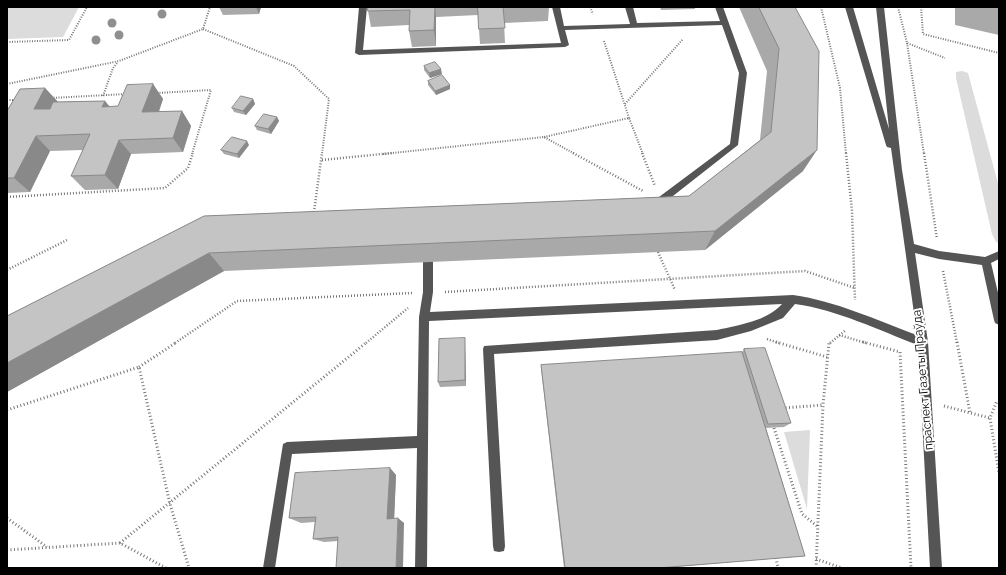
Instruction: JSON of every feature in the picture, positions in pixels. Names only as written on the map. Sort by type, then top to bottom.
[{"type":"street","points":[[363,7],[359,53],[564,45],[556,7]]},
{"type":"street","points":[[629,7],[634,26]]},
{"type":"street","points":[[645,201],[661,200],[734,145],[743,72],[719,7]]},
{"type":"street","name":"праспект Газеты Праўда","points":[[849,7],[898,170]]},
{"type":"street","name":"праспект Газеты Праўда","points":[[880,7],[898,170],[923,342],[936,568]]},
{"type":"street","points":[[561,28],[725,23]]},
{"type":"street","points":[[909,247],[939,255],[986,261],[999,255]]},
{"type":"street","points":[[986,261],[999,320]]},
{"type":"street","points":[[421,568],[424,317],[428,292],[428,262]]},
{"type":"street","points":[[424,317],[793,299],[814,302],[923,342]]},
{"type":"street","points":[[499,546],[488,349],[717,335],[751,326],[779,315],[793,299]]},
{"type":"street","points":[[269,568],[287,448],[422,442]]},
{"type":"path","points":[[7,42],[70,40],[86,7]]},
{"type":"path","points":[[203,29],[210,7]]},
{"type":"path","points":[[590,7],[599,27],[629,118],[661,200]]},
{"type":"path","points":[[816,568],[823,405],[829,343],[848,328],[855,316],[852,211],[840,88],[821,7]]},
{"type":"path","points":[[898,7],[907,44],[939,255],[969,401],[970,413]]},
{"type":"path","points":[[921,7],[923,34],[999,53]]},
{"type":"path","points":[[625,104],[696,24]]},
{"type":"path","points":[[7,84],[119,61],[203,29],[294,66],[329,99],[314,212]]},
{"type":"path","points":[[907,44],[945,58]]},
{"type":"path","points":[[103,96],[113,68],[119,61]]},
{"type":"path","points":[[7,197],[165,188],[188,168],[211,90],[157,93]]},
{"type":"path","points":[[47,98],[134,94]]},
{"type":"path","points":[[7,100],[23,99]]},
{"type":"path","points":[[322,160],[544,137],[629,118]]},
{"type":"path","points":[[544,137],[661,200]]},
{"type":"path","points":[[7,270],[67,240]]},
{"type":"path","points":[[7,410],[139,367],[237,301],[805,271],[855,288]]},
{"type":"path","points":[[120,543],[170,504],[428,292]]},
{"type":"path","points":[[839,335],[900,352],[911,568]]},
{"type":"path","points":[[139,367],[170,504],[189,568]]},
{"type":"path","points":[[999,401],[990,418],[999,473]]},
{"type":"path","points":[[778,408],[823,405]]},
{"type":"path","points":[[774,428],[802,514],[818,526]]},
{"type":"path","points":[[7,518],[48,548]]},
{"type":"path","points":[[7,550],[120,543],[166,568]]},
{"type":"path","points":[[776,558],[778,568]]},
{"type":"path","points":[[816,559],[842,568]]},
{"type":"shaded area","points":[[7,7],[79,7],[63,37],[7,39]]},
{"type":"shaded area","points":[[962,71],[968,73],[999,187],[999,243],[996,242],[992,234],[956,78],[956,72]]},
{"type":"shaded area","points":[[810,430],[807,509],[784,432]]},
{"type":"building","points":[[368,7],[435,7],[434,30],[409,31],[410,10],[368,11]]},
{"type":"building","points":[[478,7],[503,7],[505,28],[479,29]]},
{"type":"building","points":[[759,7],[795,7],[819,51],[817,150],[715,231],[209,253],[7,363],[7,316],[204,216],[689,196],[771,132],[779,49]]},
{"type":"building","points":[[435,62],[441,69],[429,73],[424,66]]},
{"type":"building","points":[[442,75],[450,85],[435,91],[428,81]]},
{"type":"building","points":[[153,84],[142,112],[182,111],[173,138],[119,140],[105,175],[71,176],[90,134],[36,136],[14,178],[7,178],[7,111],[20,89],[45,88],[34,109],[50,109],[53,102],[105,101],[102,107],[118,106],[127,85]]},
{"type":"building","points":[[241,96],[253,99],[243,111],[232,108]]},
{"type":"building","points":[[264,114],[277,117],[268,129],[255,126]]},
{"type":"building","points":[[232,137],[247,141],[237,154],[221,150]]},
{"type":"building","points":[[465,338],[465,380],[438,382],[439,339]]},
{"type":"building","points":[[765,348],[791,423],[768,424],[744,349]]},
{"type":"building","points":[[742,352],[805,556],[658,568],[565,568],[541,365]]},
{"type":"building","points":[[390,468],[387,519],[398,518],[396,568],[336,568],[338,537],[313,539],[316,517],[289,518],[295,473]]}]
